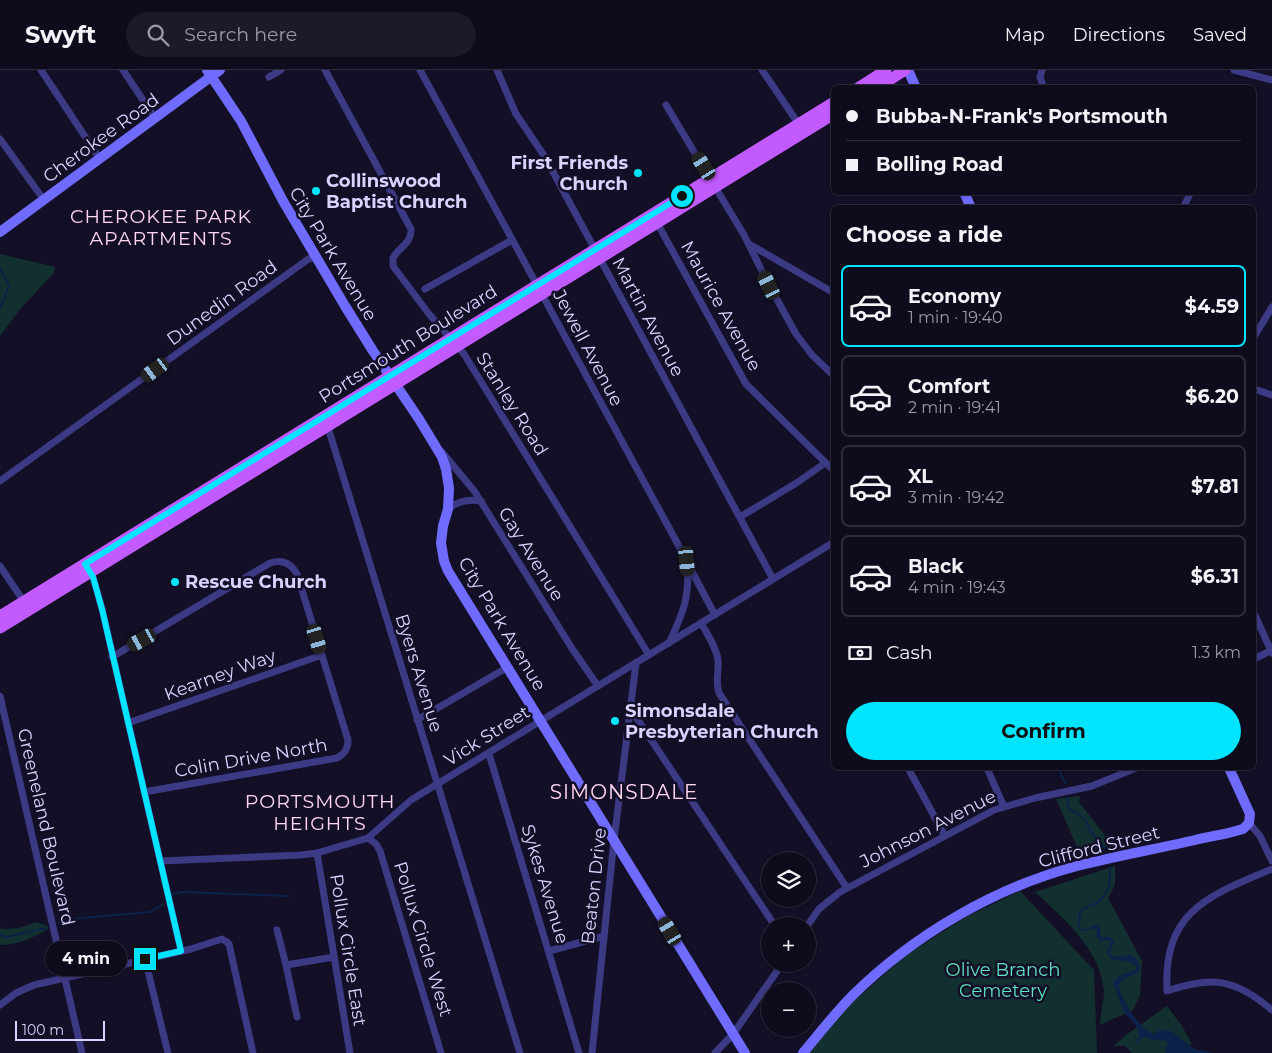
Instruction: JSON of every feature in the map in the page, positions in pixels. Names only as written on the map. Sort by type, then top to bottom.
[{"type":"main road","points":[[863,85],[886,70]]},
{"type":"main road","points":[[882,85],[907,70]]},
{"type":"main road","name":"Portsmouth Boulevard","points":[[0,628],[88,568],[802,128],[831,104]]},
{"type":"main road","name":"Portsmouth Boulevard","points":[[802,128],[831,115]]},
{"type":"main road","name":"Portsmouth Boulevard","points":[[0,616],[88,568]]},
{"type":"street","points":[[41,70],[100,159]]},
{"type":"street","points":[[123,70],[155,118]]},
{"type":"street","points":[[268,76],[281,70]]},
{"type":"street","name":"Stanley Road","points":[[325,70],[411,228],[408,242],[393,258],[393,266],[464,354],[649,655]]},
{"type":"street","name":"Jewell Avenue","points":[[420,70],[715,614]]},
{"type":"street","name":"Martin Avenue","points":[[497,70],[516,114],[545,157],[773,579]]},
{"type":"street","points":[[762,70],[802,128]]},
{"type":"street","points":[[907,70],[914,85]]},
{"type":"street","points":[[1042,70],[1040,77],[1042,83]]},
{"type":"street","points":[[1234,70],[1272,80]]},
{"type":"street","name":"Cherokee Road","points":[[0,232],[155,118],[213,72]]},
{"type":"street","name":"City Park Avenue","points":[[213,72],[241,121],[274,186],[315,256],[366,340],[442,456],[449,488],[448,509],[441,533],[441,542],[444,561],[448,570],[745,1053]]},
{"type":"street","points":[[666,105],[714,182],[796,334],[812,355],[831,373]]},
{"type":"street","points":[[0,139],[44,200]]},
{"type":"street","name":"Maurice Avenue","points":[[655,218],[746,384],[831,467]]},
{"type":"street","points":[[425,289],[512,240]]},
{"type":"street","points":[[749,244],[831,291]]},
{"type":"street","name":"Dunedin Road","points":[[0,481],[315,256]]},
{"type":"street","points":[[1256,333],[1272,307]]},
{"type":"street","points":[[1256,390],[1272,395]]},
{"type":"street","name":"Byers Avenue","points":[[326,421],[520,1053]]},
{"type":"street","name":"Gay Avenue","points":[[433,442],[450,459],[480,501],[573,650],[598,686]]},
{"type":"street","points":[[740,518],[826,463]]},
{"type":"street","points":[[448,509],[460,501],[480,501]]},
{"type":"street","name":"Vick Street","points":[[160,861],[301,855],[317,853],[368,838],[400,808],[831,544]]},
{"type":"street","points":[[112,657],[270,563],[280,561],[287,563],[296,571],[322,655]]},
{"type":"street","name":"Jewell Avenue","points":[[669,643],[685,605],[688,582],[687,561]]},
{"type":"street","points":[[0,566],[24,602]]},
{"type":"street","points":[[88,568],[102,609],[181,951]]},
{"type":"street","points":[[1256,617],[1272,652],[1256,658]]},
{"type":"street","points":[[701,623],[716,649],[718,666],[716,686],[718,693],[847,888]]},
{"type":"street","name":"Kearney Way","points":[[128,723],[322,655]]},
{"type":"street","name":"Colin Drive North","points":[[144,792],[337,758],[344,754],[347,750],[348,738],[322,655]]},
{"type":"street","name":"Beaton Drive","points":[[592,1053],[614,840],[636,663]]},
{"type":"street","points":[[417,720],[508,667]]},
{"type":"street","name":"Greeneland Boulevard","points":[[0,696],[82,1053]]},
{"type":"street","points":[[630,708],[769,917]]},
{"type":"street","name":"Sykes Avenue","points":[[489,754],[579,1053]]},
{"type":"street","points":[[909,770],[945,836]]},
{"type":"street","points":[[988,770],[1004,807]]},
{"type":"street","name":"Johnson Avenue","points":[[813,917],[827,901],[847,888],[994,810],[1035,798],[1092,786],[1131,770]]},
{"type":"street","points":[[1230,770],[1250,814],[1249,823],[1260,836],[1272,861]]},
{"type":"street","name":"Clifford Street","points":[[803,1053],[840,1008],[868,981],[921,939],[956,917],[992,898],[1075,866],[1241,830],[1249,823]]},
{"type":"street","name":"Pollux Circle West","points":[[368,838],[380,850],[441,1053]]},
{"type":"street","name":"Pollux Circle East","points":[[317,853],[350,1053]]},
{"type":"street","points":[[1272,868],[1212,897],[1200,904],[1186,918],[1175,936],[1166,979],[1167,991],[1196,983],[1212,981],[1223,983],[1243,991],[1272,1010]]},
{"type":"street","points":[[277,930],[297,1017]]},
{"type":"street","points":[[549,951],[604,936]]},
{"type":"street","points":[[0,1005],[24,989],[66,977],[181,951],[222,939],[227,942],[253,1053]]},
{"type":"street","points":[[286,965],[334,957]]},
{"type":"street","points":[[145,959],[168,1053]]},
{"type":"street","points":[[715,1053],[734,1034],[777,972]]},
{"type":"green space","points":[[0,254],[55,267],[53,274],[21,308],[0,336]]},
{"type":"green space","points":[[1080,796],[1079,802],[1113,846],[1078,857],[1077,847],[1056,799]]},
{"type":"green space","points":[[1115,866],[1115,885],[1108,898],[1142,961],[1140,995],[1133,1010],[1100,1025],[1104,991],[1096,962],[1088,948],[1069,924],[1035,892]]},
{"type":"green space","name":"Olive Branch Cemetery","points":[[1020,891],[1094,970],[1097,1053],[810,1053],[842,1012],[906,955],[968,916]]},
{"type":"green space","points":[[37,922],[48,926],[48,929],[13,944],[0,945],[0,927],[2,929],[19,928]]},
{"type":"green space","points":[[1167,1006],[1182,1026],[1192,1044],[1177,1047],[1182,1053],[1132,1053],[1125,1046],[1113,1046],[1130,1032]]},
{"type":"water","points":[[1093,925],[1097,925],[1100,929],[1101,937],[1110,937],[1114,941],[1110,952],[1111,955],[1115,957],[1131,955],[1138,962],[1139,972],[1122,980],[1118,987],[1136,1019],[1153,1034],[1160,1030],[1171,1031],[1195,1049],[1213,1053],[1165,1053],[1168,1041],[1152,1040],[1143,1037],[1136,1043],[1139,1034],[1138,1030],[1125,1014],[1113,984],[1116,978],[1136,970],[1137,967],[1131,962],[1111,959],[1107,952],[1111,942],[1108,940],[1100,941],[1096,937],[1097,931],[1095,928],[1084,931]]},
{"type":"waterway","points":[[0,268],[9,286],[0,309]]},
{"type":"waterway","points":[[1059,770],[1065,783]]},
{"type":"waterway","points":[[1068,797],[1070,809],[1086,821],[1091,832],[1105,848]]},
{"type":"waterway","points":[[1085,930],[1079,927],[1080,911],[1100,901],[1103,897],[1108,888],[1110,867]]},
{"type":"waterway","points":[[173,894],[183,892],[289,896]]},
{"type":"waterway","points":[[58,923],[71,919],[150,912],[164,904]]},
{"type":"waterway","points":[[0,935],[6,937],[46,928]]},
{"type":"place","name":"First Friends Church","points":[[638,173]]},
{"type":"place","name":"Collinswood Baptist Church","points":[[316,191]]},
{"type":"place","name":"Rescue Church","points":[[175,582]]},
{"type":"place","name":"Simonsdale Presbyterian Church","points":[[615,721]]},
{"type":"district","name":"CHEROKEE PARK APARTMENTS","points":[[161,227]]},
{"type":"district","name":"SIMONSDALE","points":[[624,792]]},
{"type":"district","name":"PORTSMOUTH HEIGHTS","points":[[320,812]]},
{"type":"route","points":[[145,959],[181,951],[102,609],[93,577],[85,564],[682,196]]}]
